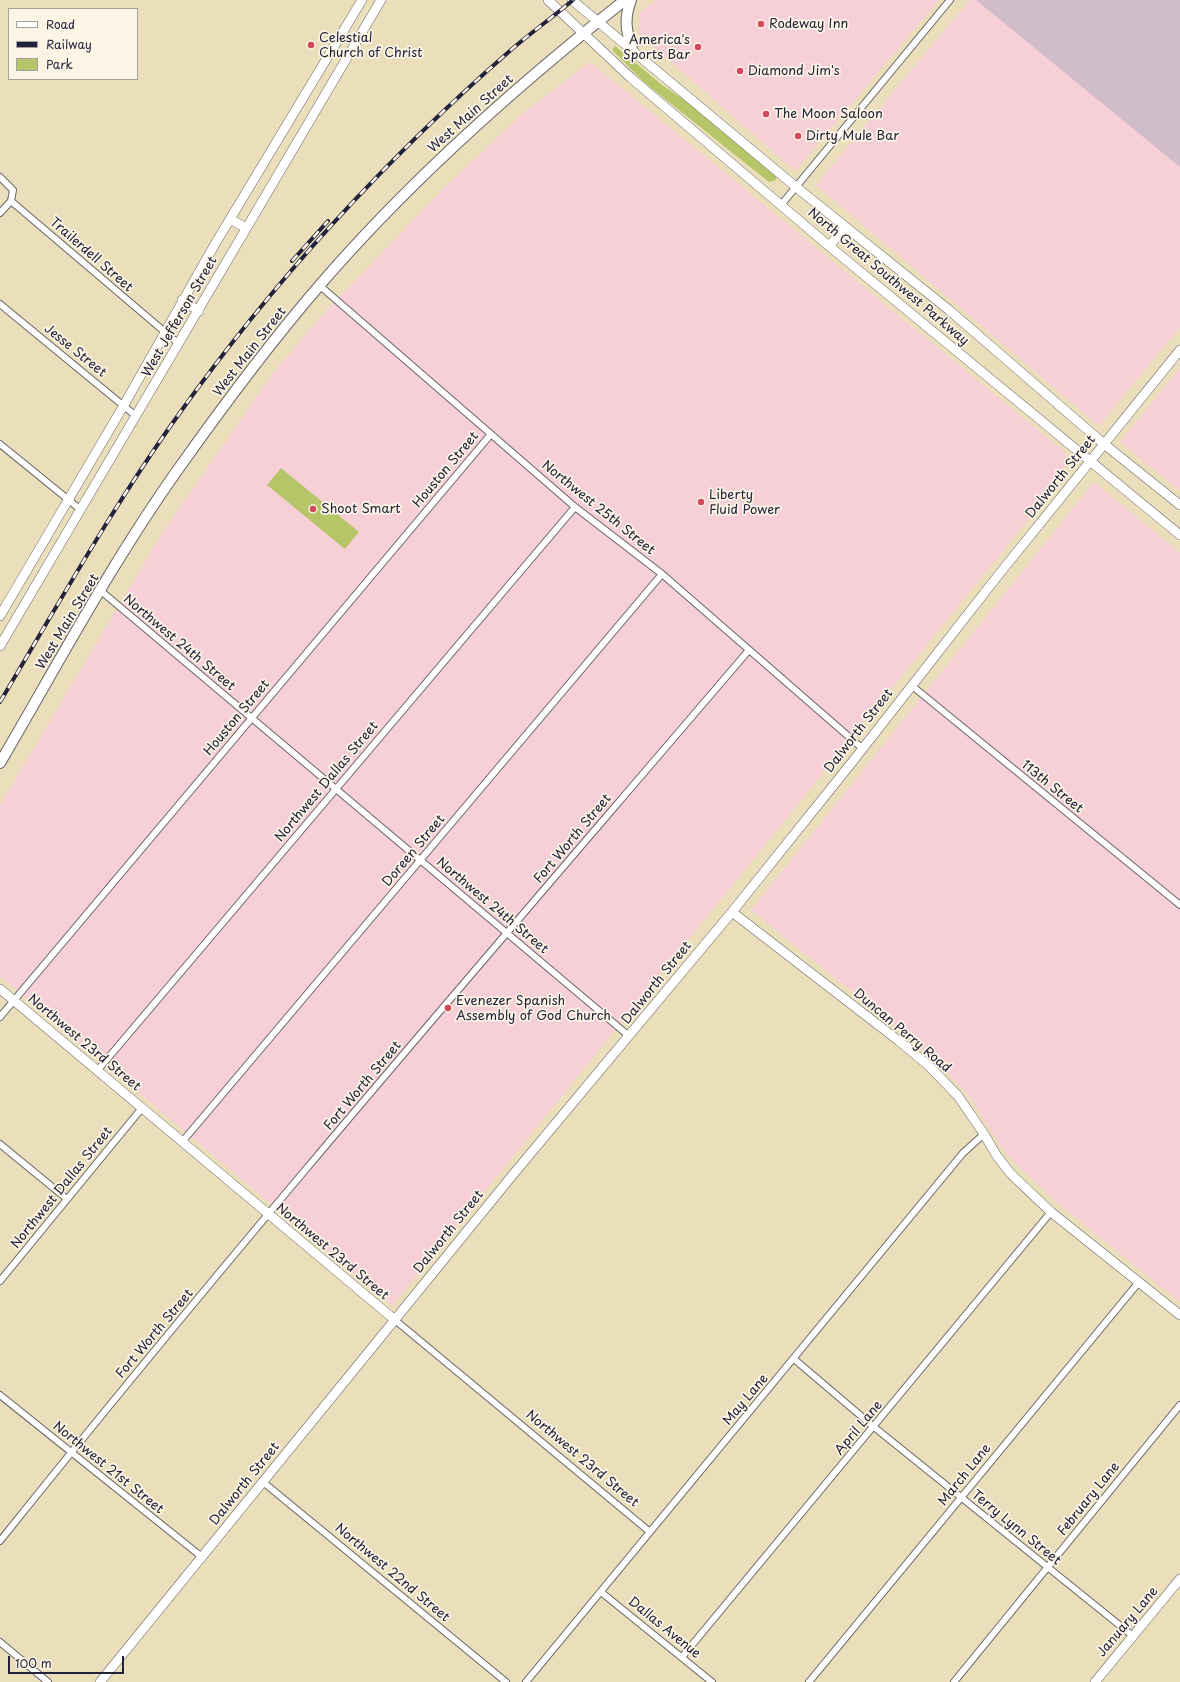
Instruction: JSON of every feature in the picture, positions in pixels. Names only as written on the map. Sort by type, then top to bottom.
[{"type":"main road","name":"West Jefferson Street","points":[[0,616],[124,405],[182,300],[362,0]]},
{"type":"main road","name":"West Jefferson Street","points":[[0,646],[381,0]]},
{"type":"main road","name":"North Great Southwest Parkway","points":[[548,0],[631,78],[829,246],[1180,535]]},
{"type":"main road","name":"North Great Southwest Parkway","points":[[572,0],[796,187],[949,310],[1104,444],[1180,505]]},
{"type":"main road","name":"West Main Street","points":[[0,763],[101,591],[178,470],[272,343],[319,285],[390,208],[463,137],[598,21],[625,0]]},
{"type":"main road","points":[[631,0],[626,20],[626,32],[632,49]]},
{"type":"main road","points":[[311,86],[325,95]]},
{"type":"main road","points":[[230,219],[246,228]]},
{"type":"main road","points":[[829,246],[846,227]]},
{"type":"main road","points":[[182,300],[198,311]]},
{"type":"main road","name":"Dalworth Street","points":[[100,1682],[511,1177],[732,912],[863,749],[911,685],[1180,350]]},
{"type":"main road","name":"Duncan Perry Road","points":[[732,912],[899,1041],[929,1066],[958,1096],[997,1156],[1011,1174],[1052,1212],[1180,1315]]},
{"type":"main road","name":"Northwest 23rd Street","points":[[0,989],[395,1320]]},
{"type":"main road","name":"January Lane","points":[[1095,1682],[1179,1582]]},
{"type":"street","points":[[781,205],[950,0]]},
{"type":"street","points":[[0,177],[13,190],[11,201],[0,213]]},
{"type":"street","name":"Trailerdell Street","points":[[11,201],[164,333],[179,344]]},
{"type":"street","name":"Northwest 25th Street","points":[[319,285],[575,507],[662,574],[863,749]]},
{"type":"street","name":"Jesse Street","points":[[0,304],[136,416]]},
{"type":"street","name":"Houston Street","points":[[0,1017],[491,434]]},
{"type":"street","points":[[0,445],[81,510]]},
{"type":"street","name":"Northwest Dallas Street","points":[[97,1071],[575,507]]},
{"type":"street","name":"Doreen Street","points":[[182,1142],[662,574]]},
{"type":"street","name":"Northwest 24th Street","points":[[101,591],[251,719],[630,1036]]},
{"type":"street","name":"Fort Worth Street","points":[[0,1541],[71,1452],[268,1215],[749,650]]},
{"type":"street","name":"113th Street","points":[[911,685],[1180,905]]},
{"type":"street","name":"Northwest Dallas Street","points":[[0,1281],[142,1108]]},
{"type":"street","name":"May Lane","points":[[526,1682],[963,1153],[984,1134]]},
{"type":"street","points":[[0,1144],[67,1199]]},
{"type":"street","name":"April Lane","points":[[682,1657],[1052,1212]]},
{"type":"street","name":"March Lane","points":[[809,1682],[1139,1282]]},
{"type":"street","name":"Northwest 23rd Street","points":[[395,1320],[650,1532]]},
{"type":"street","name":"Terry Lynn Street","points":[[794,1359],[874,1427],[1133,1636]]},
{"type":"street","name":"Northwest 21st Street","points":[[0,1395],[202,1557]]},
{"type":"street","name":"February Lane","points":[[954,1682],[1180,1405]]},
{"type":"street","name":"Northwest 22nd Street","points":[[264,1482],[506,1682]]},
{"type":"street","name":"Dallas Avenue","points":[[601,1592],[712,1682]]},
{"type":"street","points":[[0,1642],[48,1682]]},
{"type":"shaded area","points":[[656,0],[939,0],[795,171],[639,34],[640,12]]},
{"type":"shaded area","points":[[970,0],[1180,0],[1180,327],[1099,426],[816,185]]},
{"type":"shaded area","points":[[976,0],[1180,0],[1180,167]]},
{"type":"shaded area","points":[[590,62],[1066,453],[1066,466],[1040,505],[392,1306],[0,976],[0,805],[161,535],[273,373],[327,310],[443,189],[522,114]]},
{"type":"shaded area","points":[[1180,368],[1180,491],[1120,442]]},
{"type":"shaded area","points":[[1094,482],[1180,553],[1180,1302],[1055,1201],[1005,1153],[969,1096],[930,1055],[751,910]]},
{"type":"green space","points":[[615,46],[662,85],[702,112],[777,176],[776,180],[769,182],[644,82],[612,50]]},
{"type":"green space","name":"Shoot Smart","points":[[281,468],[359,532],[345,549],[267,485]]},
{"type":"railway","points":[[0,702],[86,556],[131,484],[179,414],[254,315],[335,221],[377,176],[466,90],[512,49],[573,0]]},
{"type":"railway","points":[[292,261],[328,221]]},
{"type":"place","name":"Rodeway Inn","points":[[761,24]]},
{"type":"place","name":"Celestial Church of Christ","points":[[311,45]]},
{"type":"place","name":"America's Sports Bar","points":[[698,47]]},
{"type":"place","name":"Diamond Jim's","points":[[740,71]]},
{"type":"place","name":"The Moon Saloon","points":[[766,114]]},
{"type":"place","name":"Dirty Mule Bar","points":[[798,136]]},
{"type":"place","name":"Liberty Fluid Power","points":[[701,502]]},
{"type":"place","name":"Shoot Smart","points":[[313,509]]},
{"type":"place","name":"Evenezer Spanish Assembly of God Church","points":[[448,1008]]}]
